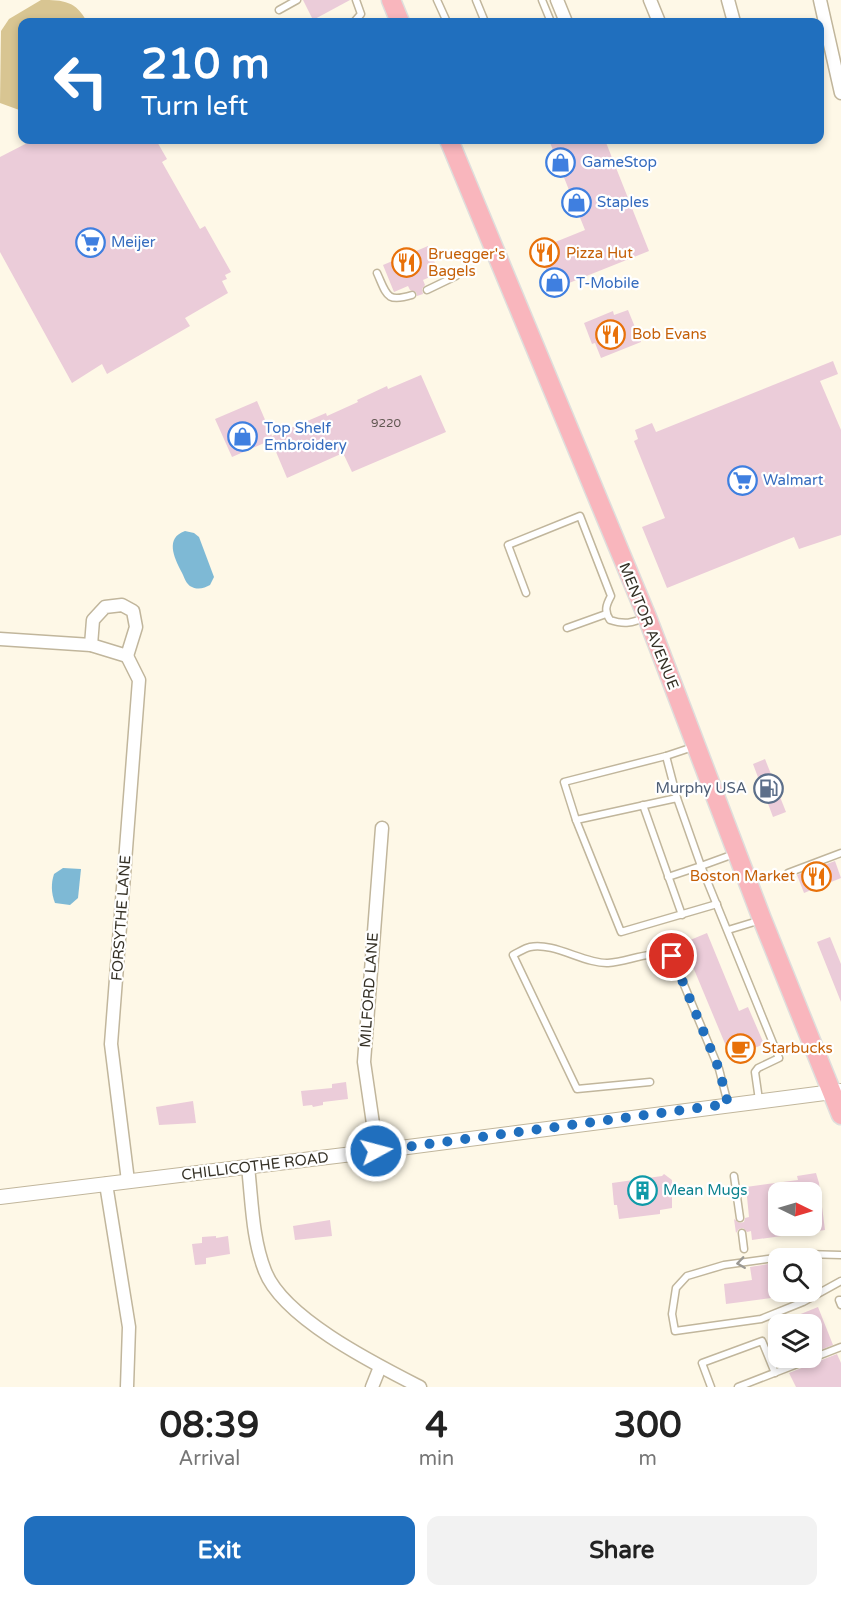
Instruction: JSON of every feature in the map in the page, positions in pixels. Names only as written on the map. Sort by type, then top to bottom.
[{"type":"main road","points":[[391,0],[398,18]]},
{"type":"main road","name":"MENTOR AVENUE","points":[[451,144],[647,617],[762,919],[836,1091],[841,1115]]},
{"type":"street","points":[[557,0],[564,18]]},
{"type":"street","points":[[650,0],[657,18]]},
{"type":"street","points":[[728,0],[733,18]]},
{"type":"street","points":[[820,0],[841,93]]},
{"type":"street","points":[[0,639],[91,645],[127,656],[136,627],[133,611],[122,605],[105,607],[93,620],[91,645]]},
{"type":"street","name":"FORSYTHE LANE","points":[[127,656],[139,680],[111,1044],[128,1182]]},
{"type":"street","name":"MILFORD LANE","points":[[376,1151],[364,1062],[382,828]]},
{"type":"street","name":"CHILLICOTHE ROAD","points":[[0,1197],[836,1091]]},
{"type":"street","points":[[248,1167],[258,1250],[266,1274],[280,1296],[305,1320],[380,1367],[420,1387]]},
{"type":"street","points":[[106,1184],[129,1327],[127,1387]]},
{"type":"street","points":[[372,1387],[380,1367]]},
{"type":"lane","points":[[279,9],[297,0]]},
{"type":"lane","points":[[356,0],[361,14],[358,18]]},
{"type":"lane","points":[[437,0],[445,18]]},
{"type":"lane","points":[[476,0],[483,18]]},
{"type":"lane","points":[[542,0],[549,18]]},
{"type":"lane","points":[[377,273],[391,298],[397,300],[412,295]]},
{"type":"lane","points":[[427,290],[456,276]]},
{"type":"lane","points":[[526,593],[508,545],[580,516],[611,596],[606,606],[606,614],[610,620],[622,624],[631,624],[647,617]]},
{"type":"lane","points":[[567,628],[606,614]]},
{"type":"lane","points":[[696,746],[564,782],[576,820],[621,932],[717,904]]},
{"type":"lane","points":[[666,756],[677,798],[701,866],[779,1058],[755,1072],[759,1100]]},
{"type":"lane","points":[[576,820],[677,798]]},
{"type":"lane","points":[[643,806],[682,915]]},
{"type":"lane","points":[[668,877],[738,852]]},
{"type":"lane","points":[[788,873],[841,853]]},
{"type":"lane","points":[[728,930],[762,919]]},
{"type":"lane","points":[[650,1082],[578,1089],[513,955],[532,947],[566,951],[580,958],[607,963],[649,953],[672,956],[719,1069],[728,1104]]},
{"type":"lane","points":[[734,1176],[740,1218]]},
{"type":"lane","points":[[742,1233],[744,1249]]},
{"type":"lane","points":[[841,1255],[804,1254],[724,1265],[687,1276],[676,1288],[672,1314],[675,1331],[761,1319],[803,1302],[841,1281]]},
{"type":"lane","points":[[841,1300],[839,1300],[841,1305]]},
{"type":"lane","points":[[711,1387],[702,1363],[762,1341],[775,1373]]},
{"type":"lane","points":[[738,1387],[841,1347]]},
{"type":"shaded area","points":[[41,0],[68,3],[85,18],[18,18],[18,110],[0,103],[1,31],[9,19]]},
{"type":"water","points":[[185,531],[199,537],[214,577],[210,585],[206,587],[197,588],[188,584],[176,560],[173,543],[179,534]]},
{"type":"water","points":[[63,868],[81,869],[78,898],[70,905],[55,903],[53,896],[54,874]]},
{"type":"building","points":[[303,0],[350,0],[317,18],[312,18]]},
{"type":"building","points":[[25,144],[158,144],[167,159],[162,162],[200,229],[205,226],[231,272],[225,275],[227,279],[222,281],[228,293],[185,318],[190,326],[107,374],[102,364],[72,383],[0,252],[0,157]]},
{"type":"building","points":[[551,144],[607,144],[649,251],[554,289],[538,249],[585,230]]},
{"type":"building","points":[[428,246],[439,273],[423,280],[425,285],[422,289],[423,294],[417,296],[416,292],[410,290],[408,286],[394,292],[383,265]]},
{"type":"building","points":[[628,310],[641,342],[601,358],[595,343],[592,344],[584,323],[613,311],[614,315]]},
{"type":"building","points":[[833,361],[838,374],[820,381],[841,430],[841,535],[799,549],[794,537],[667,588],[642,527],[665,518],[634,441],[638,439],[635,430],[652,423],[656,432]]},
{"type":"building","points":[[421,375],[446,432],[352,472],[343,453],[287,478],[271,440],[232,457],[215,419],[257,401],[272,436],[326,413],[327,416],[387,386],[388,389]]},
{"type":"building","points":[[765,759],[786,812],[773,817],[753,764]]},
{"type":"building","points":[[835,861],[841,878],[804,893],[797,875]]},
{"type":"building","points":[[707,933],[739,1011],[748,1007],[764,1044],[731,1058],[683,943]]},
{"type":"building","points":[[830,937],[841,964],[841,1002],[817,942]]},
{"type":"building","points":[[346,1082],[348,1099],[323,1102],[323,1105],[313,1107],[312,1105],[303,1106],[301,1091],[332,1088],[332,1084]]},
{"type":"building","points":[[193,1101],[196,1123],[159,1125],[156,1107]]},
{"type":"building","points":[[816,1173],[819,1182],[783,1182],[798,1180],[797,1176]]},
{"type":"building","name":"Mean Mugs","points":[[664,1174],[672,1180],[672,1208],[660,1210],[660,1214],[619,1219],[617,1205],[614,1205],[612,1183]]},
{"type":"building","points":[[768,1184],[768,1236],[781,1236],[752,1240],[751,1231],[747,1232],[743,1228],[736,1233],[734,1219],[740,1223],[749,1217],[746,1187]]},
{"type":"building","points":[[822,1206],[825,1230],[822,1230]]},
{"type":"building","points":[[330,1220],[332,1236],[295,1240],[293,1226]]},
{"type":"building","points":[[216,1236],[216,1238],[228,1236],[230,1254],[206,1258],[206,1264],[195,1265],[192,1244],[202,1243],[202,1237]]},
{"type":"building","points":[[768,1264],[768,1298],[726,1304],[724,1284],[752,1280],[750,1267]]},
{"type":"building","points":[[818,1307],[821,1314],[801,1314]]},
{"type":"building","points":[[822,1317],[833,1345],[822,1349]]},
{"type":"building","points":[[837,1354],[841,1363],[841,1387],[796,1387],[789,1373],[802,1368],[822,1368],[822,1360]]},
{"type":"place","name":"GameStop","points":[[561,162]]},
{"type":"place","name":"Staples","points":[[576,202]]},
{"type":"place","name":"Meijer","points":[[90,242]]},
{"type":"place","name":"Pizza Hut","points":[[545,253]]},
{"type":"place","name":"Bruegger's Bagels","points":[[407,263]]},
{"type":"place","name":"T-Mobile","points":[[555,283]]},
{"type":"place","name":"Bob Evans","points":[[611,334]]},
{"type":"place","name":"Top Shelf Embroidery","points":[[243,437]]},
{"type":"place","name":"Walmart","points":[[742,480]]},
{"type":"place","name":"Murphy USA","points":[[768,788]]},
{"type":"place","name":"Boston Market","points":[[816,876]]},
{"type":"place","name":"Starbucks","points":[[741,1048]]},
{"type":"place","name":"Mean Mugs","points":[[642,1190]]},
{"type":"route","points":[[376,1151],[728,1104],[719,1069],[672,956]]}]
